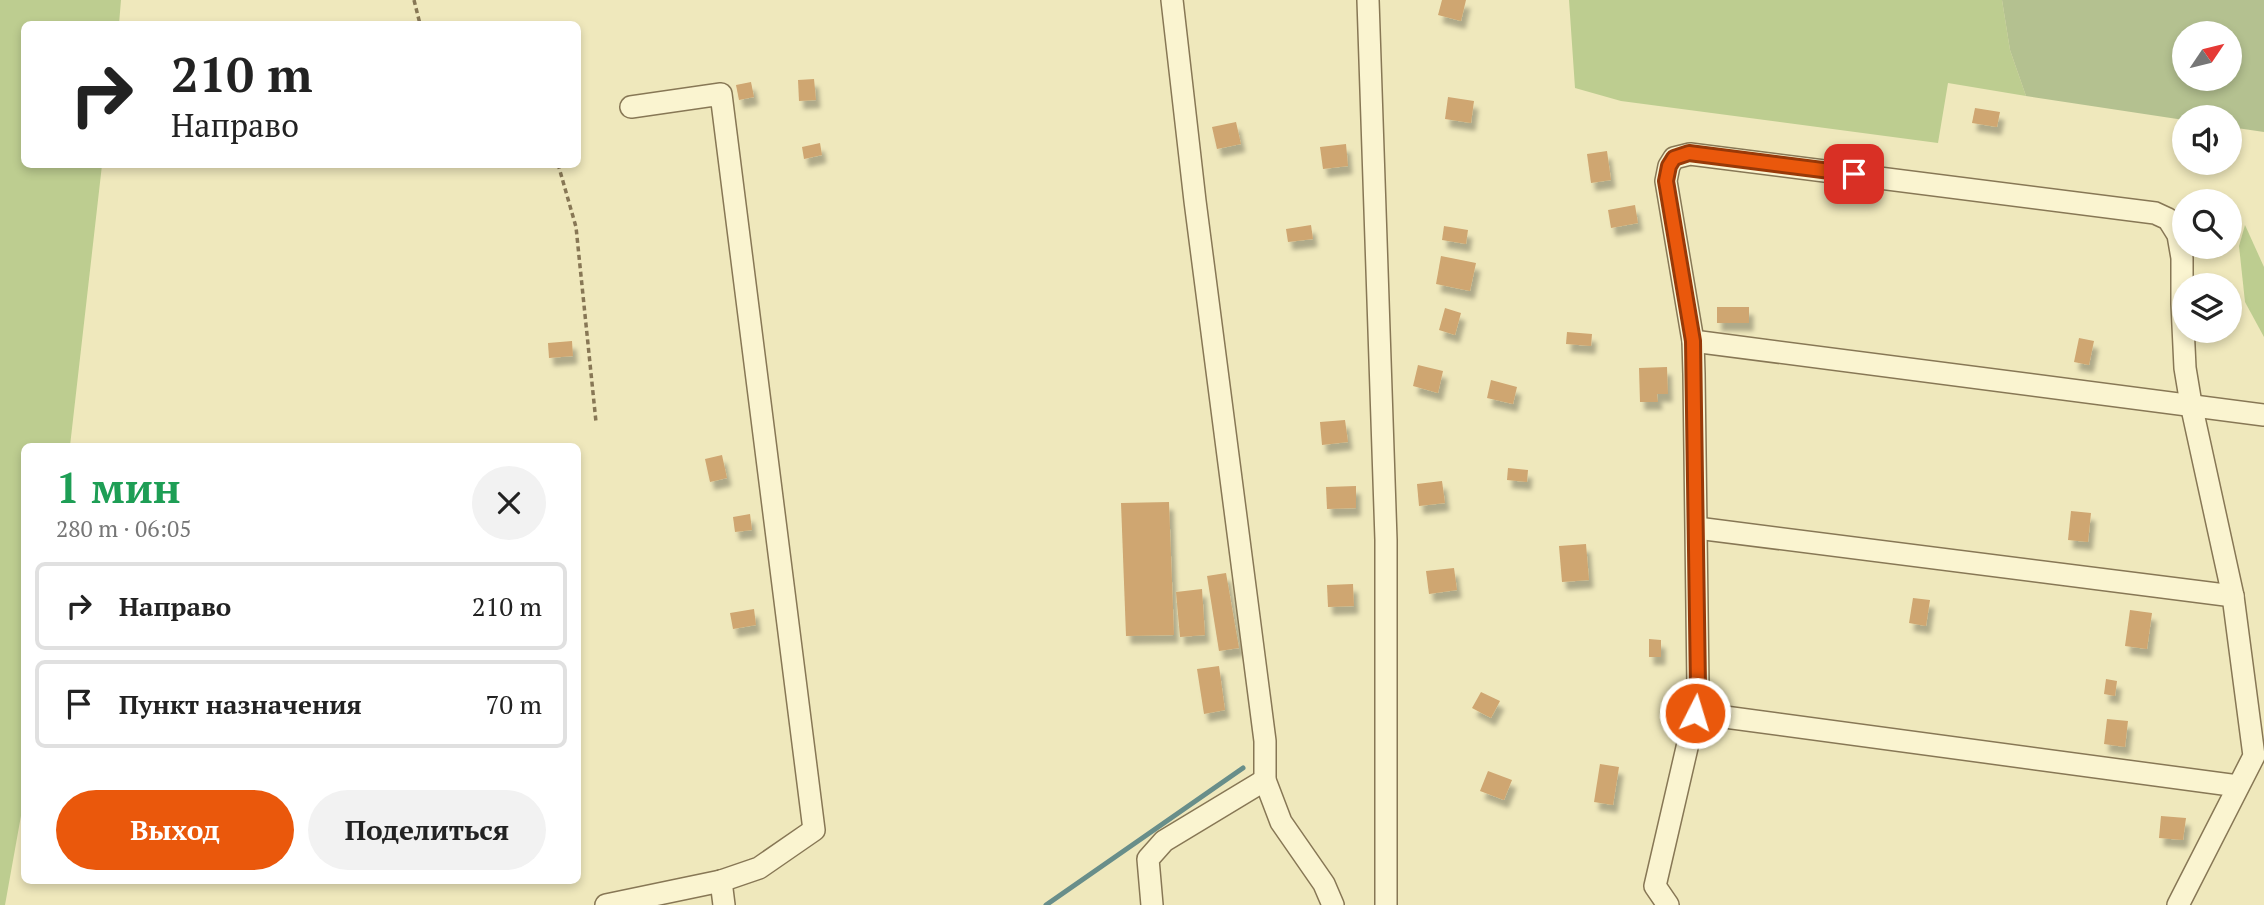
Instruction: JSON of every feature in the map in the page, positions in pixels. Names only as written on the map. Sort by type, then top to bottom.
[{"type":"street","points":[[1172,0],[1195,201],[1264,727],[1265,780],[1282,822],[1324,884],[1333,905]]},
{"type":"street","points":[[1368,0],[1386,540],[1386,905]]},
{"type":"street","points":[[606,905],[721,881],[759,868],[814,830],[721,94],[631,107]]},
{"type":"street","points":[[1668,905],[1655,886],[1695,713],[1698,687],[1693,341],[1666,181],[1674,158],[1689,153],[2155,213],[2168,219],[2178,235],[2182,258],[2185,368],[2190,404],[2233,596],[2254,757],[2178,905]]},
{"type":"street","points":[[1693,341],[2264,415]]},
{"type":"street","points":[[1697,528],[2233,596]]},
{"type":"street","points":[[1695,713],[2238,786]]},
{"type":"street","points":[[1152,905],[1149,859],[1164,841],[1265,780]]},
{"type":"street","points":[[721,881],[724,905]]},
{"type":"path","points":[[414,0],[419,21]]},
{"type":"path","points":[[559,168],[576,227],[596,422]]},
{"type":"green space","points":[[0,0],[121,0],[119,21],[21,21],[21,168],[102,168],[70,443],[21,443],[21,816],[5,905],[0,905]]},
{"type":"green space","points":[[1569,0],[2002,0],[2010,50],[2026,96],[1948,83],[1938,143],[1621,101],[1575,88]]},
{"type":"green space","points":[[2002,0],[2264,0],[2264,132],[2242,129],[2242,105],[2172,105],[2172,118],[2026,96],[2010,50]]},
{"type":"green space","points":[[2245,225],[2264,267],[2264,337],[2245,302],[2240,259]]},
{"type":"building","points":[[1442,0],[1466,0],[1461,21],[1438,15]]},
{"type":"building","points":[[814,79],[816,100],[799,101],[798,80]]},
{"type":"building","points":[[751,82],[754,97],[739,100],[736,85]]},
{"type":"building","points":[[1448,97],[1474,101],[1471,123],[1445,119]]},
{"type":"building","points":[[1975,108],[2000,112],[1997,127],[1972,123]]},
{"type":"building","points":[[1236,122],[1241,144],[1217,149],[1212,127]]},
{"type":"building","points":[[820,143],[822,155],[804,159],[802,147]]},
{"type":"building","points":[[1346,144],[1348,166],[1323,169],[1320,147]]},
{"type":"building","points":[[1607,151],[1611,180],[1591,183],[1587,154]]},
{"type":"building","points":[[1635,205],[1638,223],[1611,228],[1608,210]]},
{"type":"building","points":[[1311,225],[1313,239],[1288,242],[1286,229]]},
{"type":"building","points":[[1444,226],[1468,230],[1466,244],[1442,240]]},
{"type":"building","points":[[1441,256],[1476,263],[1470,291],[1436,284]]},
{"type":"building","points":[[1717,307],[1749,307],[1749,323],[1717,323]]},
{"type":"building","points":[[1445,308],[1461,313],[1455,335],[1439,330]]},
{"type":"building","points":[[1567,332],[1592,334],[1591,346],[1566,344]]},
{"type":"building","points":[[2079,338],[2094,341],[2089,365],[2074,362]]},
{"type":"building","points":[[572,341],[573,356],[549,358],[548,343]]},
{"type":"building","points":[[1418,365],[1443,371],[1438,393],[1413,386]]},
{"type":"building","points":[[1667,367],[1668,394],[1657,394],[1658,402],[1640,402],[1639,368]]},
{"type":"building","points":[[1491,380],[1517,387],[1513,404],[1487,398]]},
{"type":"building","points":[[1345,420],[1348,442],[1322,445],[1320,422]]},
{"type":"building","points":[[722,455],[727,478],[710,482],[705,459]]},
{"type":"building","points":[[1508,468],[1528,470],[1527,482],[1507,480]]},
{"type":"building","points":[[1442,481],[1445,503],[1419,506],[1417,484]]},
{"type":"building","points":[[1356,486],[1356,508],[1327,509],[1326,487]]},
{"type":"building","points":[[1169,502],[1174,635],[1126,636],[1121,503]]},
{"type":"building","points":[[2071,511],[2091,513],[2088,542],[2068,540]]},
{"type":"building","points":[[750,514],[752,530],[735,532],[733,517]]},
{"type":"building","points":[[1586,544],[1589,580],[1562,582],[1559,546]]},
{"type":"building","points":[[1454,568],[1457,590],[1429,594],[1426,571]]},
{"type":"building","points":[[1226,573],[1239,648],[1219,651],[1207,576]]},
{"type":"building","points":[[1353,584],[1354,606],[1328,607],[1327,585]]},
{"type":"building","points":[[1202,589],[1205,635],[1180,637],[1176,592]]},
{"type":"building","points":[[1913,598],[1930,600],[1926,626],[1909,623]]},
{"type":"building","points":[[754,609],[756,625],[733,629],[730,613]]},
{"type":"building","points":[[2130,610],[2152,613],[2147,649],[2125,646]]},
{"type":"building","points":[[1649,639],[1661,640],[1661,657],[1649,657]]},
{"type":"building","points":[[1219,666],[1225,710],[1204,714],[1197,669]]},
{"type":"building","points":[[2106,679],[2117,681],[2115,696],[2104,694]]},
{"type":"building","points":[[1481,692],[1500,701],[1491,718],[1472,708]]},
{"type":"building","points":[[2107,719],[2128,721],[2125,747],[2104,744]]},
{"type":"building","points":[[1600,764],[1619,767],[1613,805],[1594,802]]},
{"type":"building","points":[[1488,771],[1512,780],[1504,800],[1480,791]]},
{"type":"building","points":[[2161,816],[2186,818],[2183,840],[2159,838]]},
{"type":"waterway","points":[[1046,905],[1243,768]]},
{"type":"route","points":[[1695,713],[1698,687],[1694,357],[1666,181],[1669,166],[1674,158],[1689,153],[1854,174]]}]
